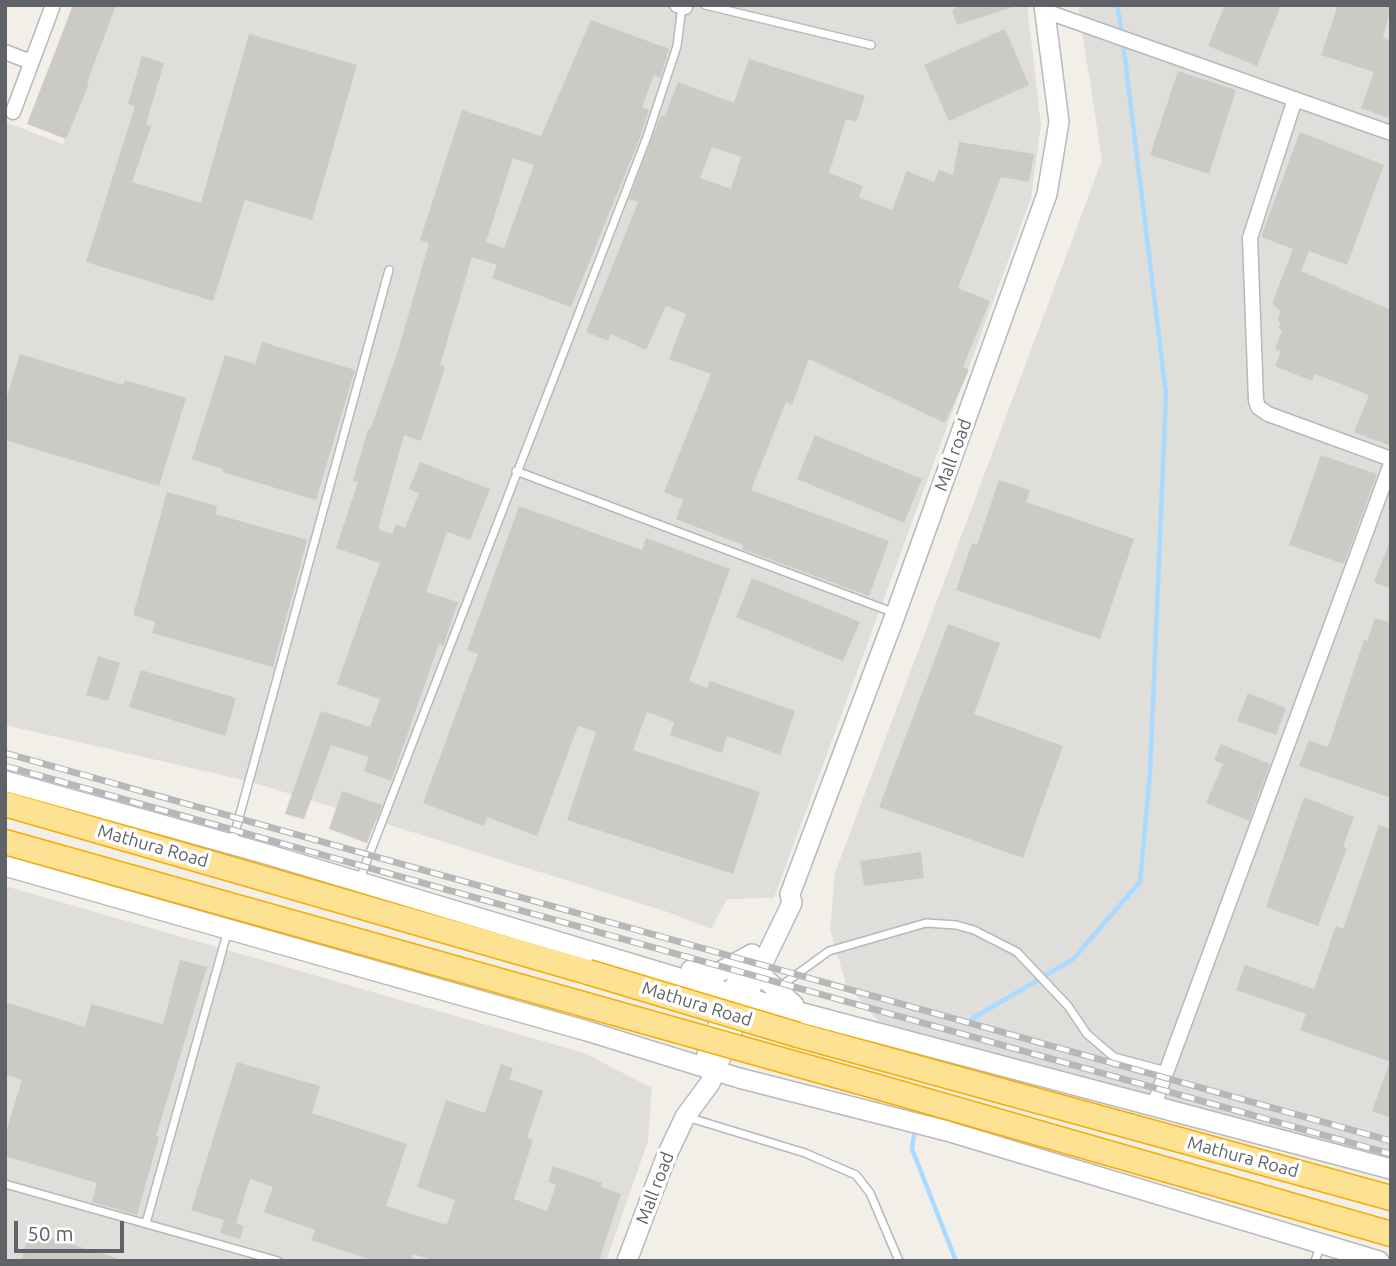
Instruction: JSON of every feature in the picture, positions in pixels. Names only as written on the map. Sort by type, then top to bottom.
[{"type":"highway","name":"Mathura Road","points":[[5,804],[352,902],[798,1035],[1391,1198]]},
{"type":"highway","name":"Mathura Road","points":[[5,842],[1390,1234]]},
{"type":"main road","name":"Mall road","points":[[627,1261],[666,1157],[685,1117],[684,1104],[705,1071],[782,899],[790,894],[896,613],[1053,169],[1059,122],[1044,8]]},
{"type":"main road","points":[[5,780],[232,844],[738,995],[1391,1169]]},
{"type":"main road","points":[[5,866],[587,1031],[705,1071]]},
{"type":"main road","points":[[487,921],[536,924],[715,975],[757,959],[763,977],[786,1001],[814,1015]]},
{"type":"main road","points":[[587,1031],[610,1029],[623,1022],[631,1006],[633,994],[628,977],[604,956]]},
{"type":"main road","points":[[357,965],[473,1011],[947,1131],[1318,1252],[1379,1261]]},
{"type":"main road","points":[[783,1088],[766,1075],[759,1062],[760,1044],[767,1032],[782,1020],[814,1015]]},
{"type":"street","points":[[13,112],[53,5]]},
{"type":"street","points":[[1044,8],[1391,133]]},
{"type":"street","points":[[5,52],[32,62]]},
{"type":"street","points":[[1154,1105],[1391,461],[1268,414],[1258,407],[1255,400],[1250,238],[1295,99]]},
{"type":"lane","points":[[705,5],[871,45]]},
{"type":"lane","points":[[359,882],[647,137],[677,47],[684,6]]},
{"type":"lane","points":[[232,844],[389,270]]},
{"type":"lane","points":[[516,471],[896,613]]},
{"type":"lane","points":[[775,990],[829,951],[926,923],[974,930],[1017,952],[1068,1006],[1087,1034],[1114,1058],[1166,1071]]},
{"type":"lane","points":[[146,1223],[228,929]]},
{"type":"lane","points":[[685,1117],[805,1153],[856,1175],[870,1193],[899,1261]]},
{"type":"lane","points":[[5,1184],[278,1261]]},
{"type":"shaded area","points":[[115,5],[1027,5],[1041,125],[1031,198],[774,898],[727,899],[711,929],[668,912],[252,782],[5,725],[5,122],[63,144]]},
{"type":"shaded area","points":[[1078,5],[1391,5],[1391,1176],[889,1033],[846,984],[830,930],[835,873],[1102,160]]},
{"type":"shaded area","points":[[5,886],[584,1053],[652,1088],[648,1141],[606,1261],[5,1261]]},
{"type":"building","points":[[73,5],[116,5],[87,83],[89,84],[66,139],[27,124]]},
{"type":"building","points":[[955,5],[1010,5],[1010,8],[957,25],[952,11],[956,8]]},
{"type":"building","points":[[1225,5],[1281,5],[1257,66],[1208,46]]},
{"type":"building","points":[[1338,5],[1391,5],[1383,38],[1391,41],[1391,119],[1361,108],[1374,72],[1321,55]]},
{"type":"building","points":[[591,20],[669,49],[660,78],[654,75],[642,107],[649,110],[641,135],[571,307],[492,278],[497,265],[472,257],[440,365],[445,367],[421,441],[404,435],[378,529],[392,534],[396,524],[405,528],[419,493],[409,489],[420,462],[490,489],[470,540],[447,532],[426,592],[458,602],[443,646],[439,644],[391,781],[364,771],[369,757],[331,745],[304,819],[285,814],[321,711],[370,727],[380,699],[337,684],[380,563],[336,548],[358,482],[353,481],[368,429],[370,430],[398,351],[429,243],[420,240],[462,110],[541,136]],"holes":[[[513,158],[534,165],[504,248],[486,242]]]},
{"type":"building","points":[[1005,29],[1029,85],[949,121],[924,65]]},
{"type":"building","points":[[249,34],[357,65],[312,220],[245,200],[213,301],[86,262],[135,106],[128,104],[142,56],[164,63],[146,124],[151,126],[132,182],[201,203]]},
{"type":"building","points":[[749,59],[865,96],[856,122],[846,119],[829,173],[863,186],[859,197],[892,210],[907,171],[934,182],[939,170],[953,175],[959,142],[1034,154],[1029,182],[1001,177],[958,288],[990,301],[963,367],[969,370],[945,423],[809,359],[792,405],[786,402],[751,490],[889,541],[869,596],[742,549],[743,545],[676,519],[683,500],[664,492],[711,374],[669,359],[686,314],[666,306],[646,350],[611,334],[608,341],[586,332],[638,202],[629,199],[661,115],[665,116],[678,82],[734,103]],"holes":[[[712,147],[741,157],[731,189],[700,178]]]},
{"type":"building","points":[[1178,71],[1236,90],[1209,174],[1150,155]]},
{"type":"building","points":[[1300,132],[1384,165],[1347,265],[1309,251],[1301,271],[1391,310],[1391,446],[1354,432],[1369,395],[1315,374],[1312,381],[1275,366],[1281,351],[1275,349],[1282,330],[1278,328],[1281,322],[1277,320],[1281,311],[1272,304],[1293,249],[1261,237]]},
{"type":"building","points":[[262,342],[355,370],[316,500],[222,472],[223,469],[192,459],[225,355],[255,364]]},
{"type":"building","points":[[20,354],[123,385],[125,380],[186,398],[159,486],[5,440],[5,402]]},
{"type":"building","points":[[815,435],[922,479],[904,523],[797,479]]},
{"type":"building","points":[[1321,455],[1377,474],[1344,564],[1289,545]]},
{"type":"building","points":[[999,480],[1030,490],[1026,502],[1134,539],[1100,639],[956,590],[972,543],[977,545]]},
{"type":"building","points":[[167,492],[217,506],[215,514],[307,540],[273,667],[152,633],[155,622],[133,615]]},
{"type":"building","points":[[519,506],[642,550],[646,538],[730,569],[689,681],[707,688],[710,681],[795,711],[780,755],[727,736],[722,753],[670,735],[674,722],[647,712],[633,750],[760,792],[733,874],[567,820],[596,732],[578,726],[537,836],[487,817],[484,826],[423,803],[478,654],[467,650]]},
{"type":"building","points":[[1391,541],[1391,589],[1374,582]]},
{"type":"building","points":[[752,578],[860,622],[843,661],[736,617]]},
{"type":"building","points":[[1375,618],[1391,623],[1391,798],[1299,766],[1309,740],[1328,747],[1364,640],[1367,641]]},
{"type":"building","points":[[948,624],[1000,643],[974,714],[1063,746],[1023,858],[879,807]]},
{"type":"building","points":[[98,656],[120,663],[108,701],[86,695]]},
{"type":"building","points":[[141,670],[236,698],[225,736],[129,707]]},
{"type":"building","points":[[1248,693],[1286,708],[1276,735],[1237,721]]},
{"type":"building","points":[[1221,744],[1270,764],[1249,821],[1206,803],[1223,764],[1214,760]]},
{"type":"building","points":[[342,791],[382,805],[367,843],[329,829]]},
{"type":"building","points":[[1304,797],[1354,817],[1343,847],[1347,848],[1318,926],[1266,907]]},
{"type":"building","points":[[1379,825],[1391,829],[1391,1062],[1300,1030],[1306,1014],[1236,990],[1245,965],[1314,989],[1336,926],[1343,929]]},
{"type":"building","points":[[921,852],[924,878],[864,886],[860,861]]},
{"type":"building","points":[[180,960],[207,967],[156,1136],[159,1137],[137,1215],[92,1202],[97,1183],[5,1156],[5,1135],[22,1080],[5,1074],[5,1002],[85,1027],[91,1004],[163,1024]]},
{"type":"building","points":[[237,1062],[320,1086],[312,1113],[407,1144],[386,1206],[447,1225],[455,1200],[417,1187],[446,1100],[485,1113],[501,1064],[513,1068],[509,1079],[543,1091],[527,1138],[533,1140],[514,1199],[547,1211],[556,1185],[548,1182],[553,1166],[602,1183],[601,1187],[621,1194],[599,1261],[436,1261],[413,1254],[411,1261],[375,1261],[311,1240],[315,1230],[264,1212],[273,1187],[250,1179],[236,1223],[244,1226],[240,1239],[220,1233],[224,1220],[191,1210]]},
{"type":"building","points":[[1391,1064],[1391,1118],[1372,1111]]},
{"type":"building","points":[[30,1232],[117,1258],[116,1261],[21,1261]]},
{"type":"waterway","points":[[1117,5],[1122,33]]},
{"type":"waterway","points":[[972,1019],[1073,959],[1140,882],[1150,773],[1166,394],[1123,42]]},
{"type":"waterway","points":[[914,1135],[912,1149],[956,1261]]},
{"type":"railway","points":[[5,753],[1391,1141]]},
{"type":"railway","points":[[5,766],[1391,1154]]}]
